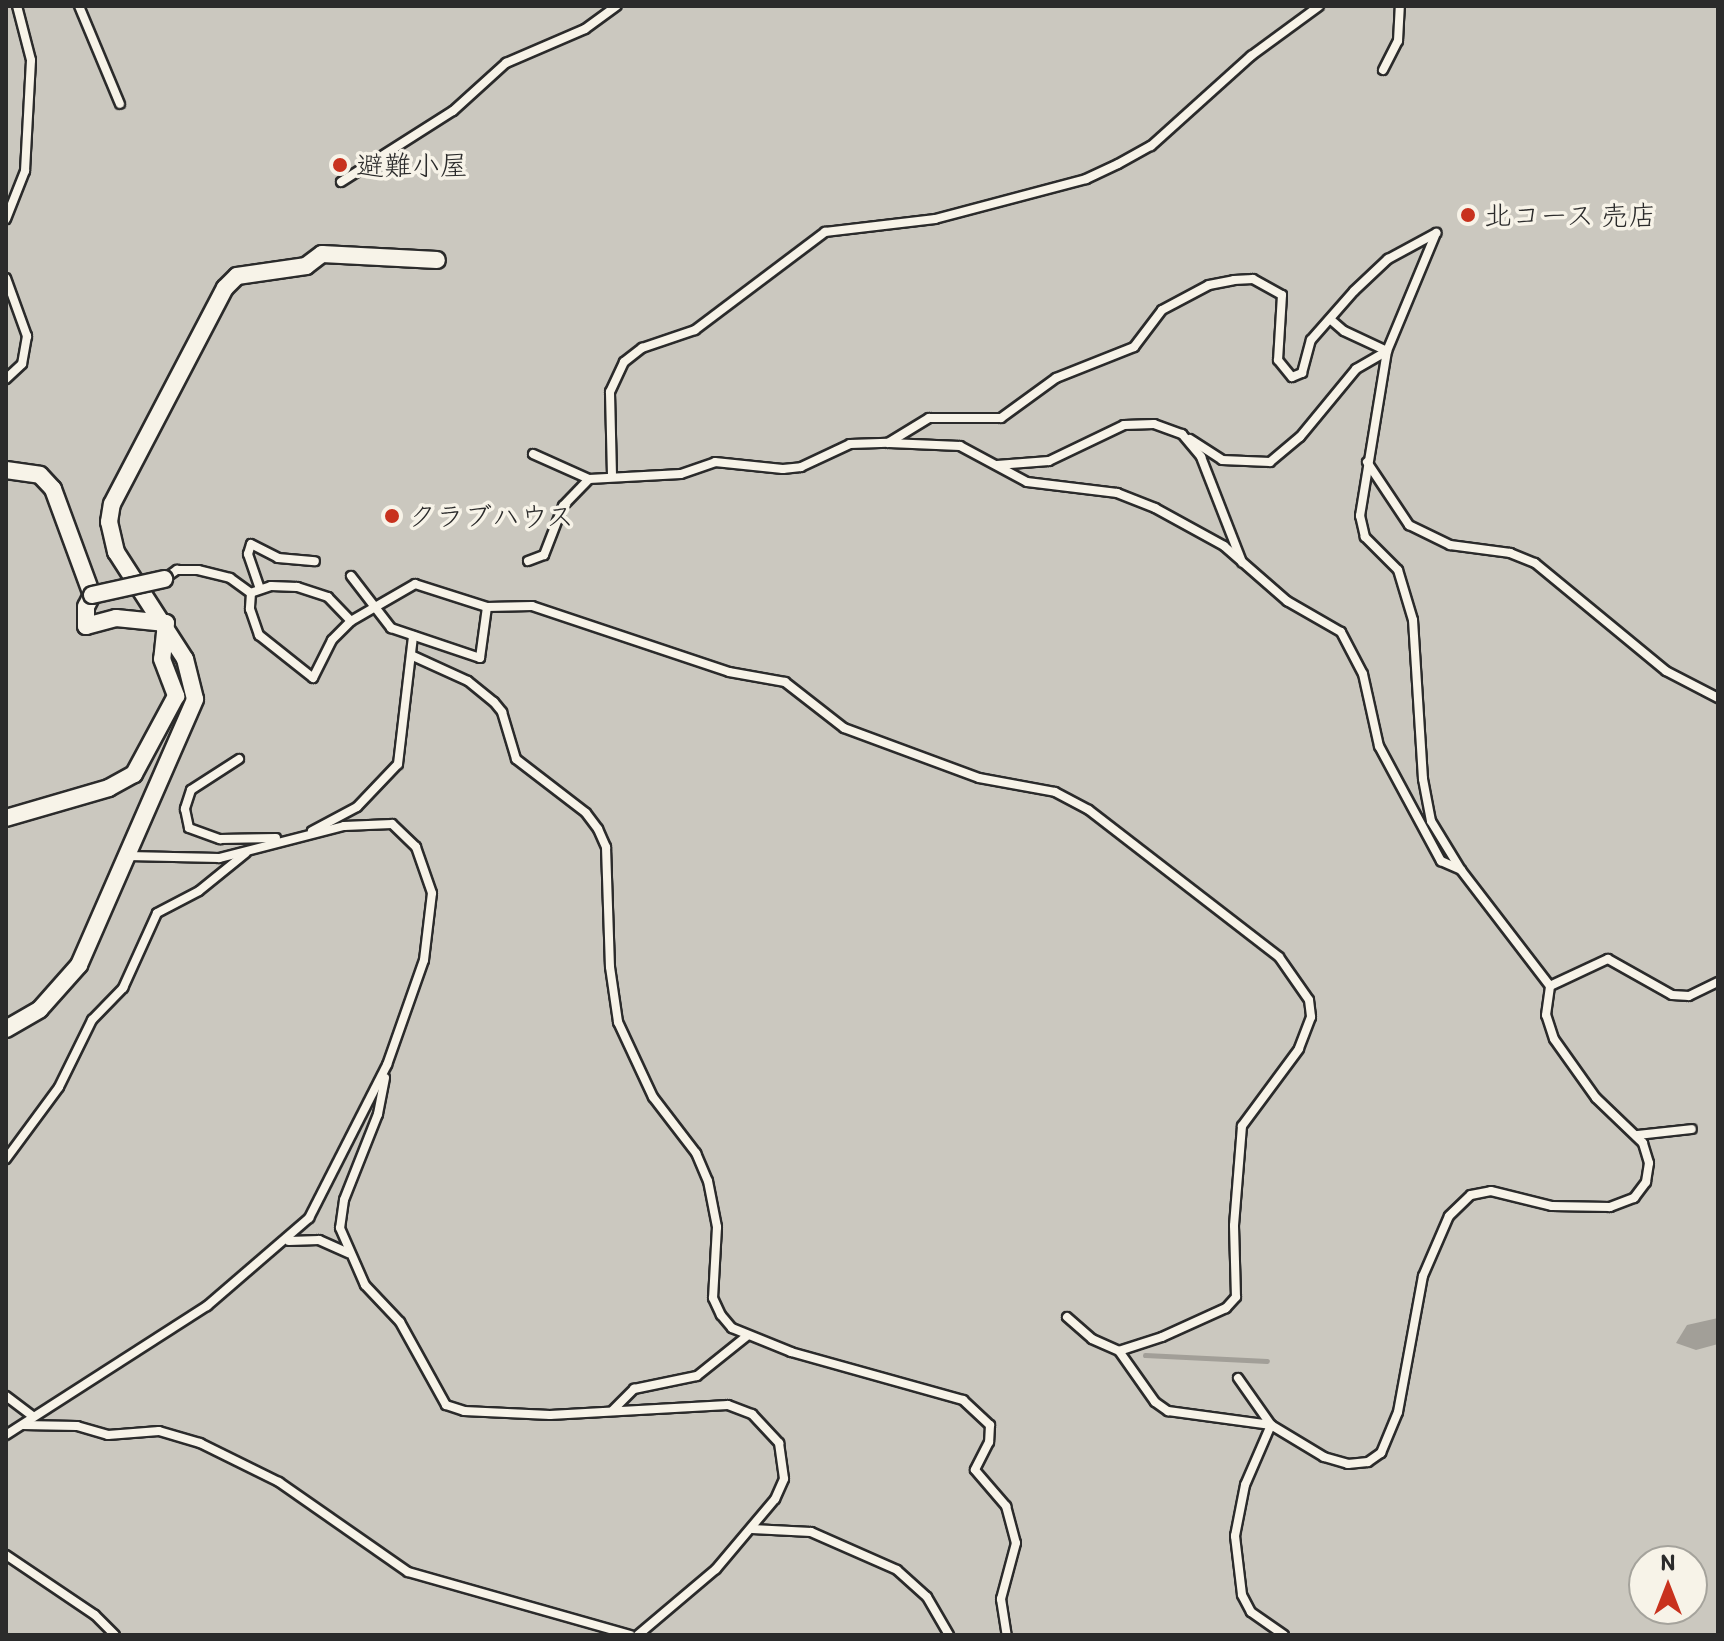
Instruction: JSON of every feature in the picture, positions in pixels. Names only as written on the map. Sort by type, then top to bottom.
[{"type":"street","points":[[6,1029],[40,1009],[73,973],[128,856],[154,783],[195,699],[193,676],[166,623],[116,552],[109,522],[112,504],[225,288],[237,276],[306,266],[322,254],[437,260]]},
{"type":"street","points":[[6,470],[40,475],[53,489],[92,595],[86,607],[86,626],[116,618],[166,623]]},
{"type":"street","points":[[92,595],[164,579]]},
{"type":"street","points":[[6,818],[120,783],[144,762],[176,696],[162,659],[166,623]]},
{"type":"lane","points":[[6,219],[25,171],[30,76],[17,6]]},
{"type":"lane","points":[[79,6],[120,104]]},
{"type":"lane","points":[[341,182],[453,111],[506,63],[585,29],[617,6]]},
{"type":"lane","points":[[612,475],[610,392],[619,369],[642,348],[695,330],[825,232],[935,219],[1086,179],[1118,164],[1151,146],[1251,56],[1319,6]]},
{"type":"lane","points":[[1383,70],[1398,41],[1400,6]]},
{"type":"lane","points":[[888,443],[929,418],[1001,418],[1056,378],[1134,347],[1162,310],[1209,285],[1253,279],[1282,295],[1278,360],[1292,377],[1302,373],[1311,340],[1388,259],[1436,233],[1387,351],[1360,516],[1365,537],[1398,570],[1413,620],[1426,803],[1461,870],[1550,986],[1546,1015],[1554,1039],[1596,1098],[1637,1135],[1649,1163],[1646,1182],[1634,1198],[1610,1207],[1552,1206],[1491,1191],[1471,1195],[1449,1216],[1423,1276],[1398,1412],[1381,1453],[1368,1462],[1348,1464],[1324,1457],[1271,1425],[1168,1411],[1155,1402],[1119,1351],[1092,1339],[1067,1317]]},
{"type":"lane","points":[[6,278],[27,336],[22,364],[6,379]]},
{"type":"lane","points":[[1330,319],[1344,331],[1387,351]]},
{"type":"lane","points":[[992,465],[1049,461],[1124,425],[1154,424],[1182,434],[1222,460],[1270,462],[1300,437],[1356,369],[1387,351]]},
{"type":"lane","points":[[1182,434],[1201,457],[1242,564]]},
{"type":"lane","points":[[533,454],[589,479],[612,475],[681,474],[715,462],[783,469],[801,467],[850,444],[960,446],[1027,482],[1117,493],[1155,508],[1224,546],[1287,601],[1341,632],[1363,674],[1379,746],[1441,861],[1461,870]]},
{"type":"lane","points":[[1367,462],[1409,525],[1450,545],[1510,553],[1535,563],[1666,671],[1718,698]]},
{"type":"lane","points":[[528,561],[544,555],[563,506],[589,479]]},
{"type":"lane","points":[[315,561],[278,558],[251,544],[248,554],[255,591],[250,609],[259,635],[313,678],[332,640],[351,621],[376,610],[415,584],[487,607],[532,606],[729,672],[785,682],[844,728],[979,778],[1055,792],[1100,819],[1279,957],[1296,977],[1309,1000],[1307,1032],[1242,1126],[1234,1226],[1236,1297],[1226,1308],[1162,1337],[1119,1351]]},
{"type":"lane","points":[[164,579],[177,570],[198,570],[230,578],[255,591],[297,587],[317,592],[351,621]]},
{"type":"lane","points":[[351,576],[391,628],[480,658],[487,607]]},
{"type":"lane","points":[[239,759],[191,790],[185,809],[189,828],[220,839],[298,837],[357,807],[398,764],[413,636]]},
{"type":"lane","points":[[413,656],[468,681],[494,702],[502,712],[516,759],[586,813],[598,829],[606,847],[610,977],[618,1022],[653,1097],[696,1153],[708,1181],[717,1227],[713,1298],[732,1328],[791,1352],[963,1400],[990,1425],[989,1442],[975,1470],[1006,1506],[1016,1543],[1001,1599],[1007,1635]]},
{"type":"lane","points":[[6,1435],[207,1306],[289,1241],[336,1175],[387,1065],[417,985],[429,936],[432,893],[425,866],[416,847],[392,824],[344,826],[219,858],[128,856]]},
{"type":"lane","points":[[6,1159],[59,1087],[92,1020],[123,988],[157,913],[199,891],[253,848]]},
{"type":"lane","points":[[1550,986],[1608,959],[1672,995],[1689,996],[1718,982]]},
{"type":"lane","points":[[387,1065],[378,1114],[344,1200],[340,1228],[348,1253],[365,1285],[400,1322],[446,1405],[550,1415],[728,1405],[767,1425],[779,1443],[784,1479],[752,1529],[716,1569],[638,1635]]},
{"type":"lane","points":[[1637,1135],[1692,1129]]},
{"type":"lane","points":[[289,1241],[319,1240],[348,1253]]},
{"type":"lane","points":[[613,1410],[634,1389],[697,1376],[748,1335]]},
{"type":"lane","points":[[1238,1378],[1271,1425]]},
{"type":"lane","points":[[6,1396],[33,1416]]},
{"type":"lane","points":[[15,1427],[38,1422],[108,1435],[159,1431],[200,1443],[279,1482],[408,1572],[630,1635]]},
{"type":"lane","points":[[1271,1425],[1245,1485],[1235,1536],[1242,1595],[1251,1612],[1284,1635]]},
{"type":"lane","points":[[752,1529],[811,1532],[897,1570],[927,1597],[949,1635]]},
{"type":"lane","points":[[6,1555],[95,1615],[115,1635]]},
{"type":"shaded area","points":[[6,6],[1718,6],[1718,1635],[6,1635]]},
{"type":"shaded area","points":[[1718,1318],[1718,1344],[1696,1350],[1676,1343],[1687,1325]]},
{"type":"waterway","points":[[1145,1355],[1267,1361]]},
{"type":"place","name":"避難小屋","points":[[340,165]]},
{"type":"place","name":"北コース 売店","points":[[1468,215]]},
{"type":"place","name":"クラブハウス","points":[[392,516]]}]
